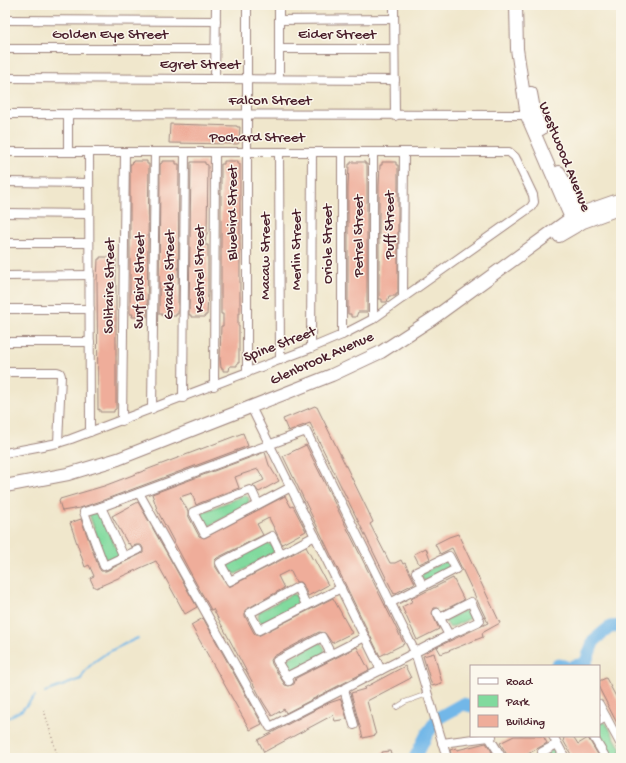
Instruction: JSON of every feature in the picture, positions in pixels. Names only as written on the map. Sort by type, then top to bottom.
[{"type":"street","points":[[215,79],[216,5]]},
{"type":"street","name":"Bluebird Street","points":[[247,5],[247,373]]},
{"type":"street","points":[[279,5],[279,79]]},
{"type":"street","points":[[394,5],[394,116]]},
{"type":"street","name":"Westwood Avenue","points":[[516,5],[516,50],[531,115],[572,222]]},
{"type":"street","name":"Westwood Avenue","points":[[523,5],[523,49],[531,115],[571,196],[585,216]]},
{"type":"street","points":[[5,20],[216,21]]},
{"type":"street","points":[[279,20],[394,20]]},
{"type":"street","name":"Golden Eye Street","points":[[5,49],[215,49]]},
{"type":"street","name":"Eider Street","points":[[279,49],[394,49]]},
{"type":"street","name":"Egret Street","points":[[5,78],[394,80]]},
{"type":"street","name":"Falcon Street","points":[[5,114],[394,116],[531,115]]},
{"type":"street","points":[[68,115],[68,152]]},
{"type":"street","name":"Pochard Street","points":[[5,152],[510,152],[515,157],[534,195],[534,202]]},
{"type":"street","points":[[89,152],[90,432]]},
{"type":"street","name":"Solitaire Street","points":[[122,421],[126,152]]},
{"type":"street","name":"Surf Bird Street","points":[[152,409],[155,152]]},
{"type":"street","name":"Grackle Street","points":[[183,398],[185,152]]},
{"type":"street","name":"Kestrel Street","points":[[214,386],[215,152]]},
{"type":"street","name":"Macaw Street","points":[[279,152],[280,360]]},
{"type":"street","name":"Merlin Street","points":[[311,348],[312,152]]},
{"type":"street","name":"Oriole Street","points":[[342,152],[342,335]]},
{"type":"street","name":"Petrel Street","points":[[373,152],[373,319]]},
{"type":"street","name":"Puff Street","points":[[404,152],[404,298]]},
{"type":"street","points":[[5,182],[89,183]]},
{"type":"street","name":"Glenbrook Avenue","points":[[5,486],[68,474],[118,459],[360,363],[398,342],[572,222],[621,199]]},
{"type":"street","name":"Spine Street","points":[[5,453],[58,443],[122,421],[342,335],[373,319],[404,298],[531,207],[534,202]]},
{"type":"street","name":"Glenbrook Avenue","points":[[585,216],[621,208]]},
{"type":"street","points":[[5,213],[89,214]]},
{"type":"street","name":"Glenbrook Avenue","points":[[5,493],[68,481],[119,465],[334,383],[358,372],[395,353],[437,326],[562,234],[572,222]]},
{"type":"street","points":[[5,243],[89,243]]},
{"type":"street","points":[[5,276],[90,275]]},
{"type":"street","points":[[5,308],[90,309]]},
{"type":"street","points":[[5,342],[90,342]]},
{"type":"street","points":[[5,372],[60,373],[58,443]]},
{"type":"street","points":[[254,413],[381,670]]},
{"type":"street","points":[[138,550],[104,566],[84,512],[306,431],[415,652],[447,758]]},
{"type":"street","points":[[258,504],[252,492],[246,490],[193,512],[204,533],[291,487]]},
{"type":"street","points":[[139,493],[270,727],[415,652],[480,621],[471,602],[438,615],[449,635]]},
{"type":"street","points":[[101,507],[124,557]]},
{"type":"street","points":[[281,554],[272,536],[220,563],[230,582],[315,536]]},
{"type":"street","points":[[390,603],[423,586],[456,569],[449,556],[416,572],[423,586]]},
{"type":"street","points":[[306,605],[298,587],[250,613],[259,630],[340,588]]},
{"type":"street","points":[[331,654],[322,637],[277,660],[287,679],[365,637]]},
{"type":"street","points":[[344,689],[354,725]]},
{"type":"street","points":[[600,708],[603,719],[621,745]]},
{"type":"street","points":[[442,743],[491,737],[502,758]]},
{"type":"street","points":[[554,737],[565,758]]},
{"type":"street","points":[[594,737],[606,758]]},
{"type":"street","points":[[545,758],[542,752],[557,744]]},
{"type":"lane","points":[[397,707],[405,702],[427,694]]},
{"type":"path","points":[[44,710],[58,758]]},
{"type":"green space","points":[[245,495],[249,498],[248,505],[209,526],[204,525],[200,518],[201,513]]},
{"type":"green space","points":[[99,512],[119,554],[118,557],[108,561],[105,559],[89,514]]},
{"type":"green space","points":[[266,543],[272,545],[274,549],[273,554],[236,574],[230,572],[227,568],[228,563]]},
{"type":"green space","points":[[445,561],[448,562],[450,569],[426,581],[423,580],[421,577],[423,573]]},
{"type":"green space","points":[[292,594],[298,596],[300,601],[299,605],[264,623],[260,621],[258,618],[259,612]]},
{"type":"green space","points":[[469,608],[472,609],[474,614],[473,617],[450,628],[445,621]]},
{"type":"green space","points":[[321,643],[325,649],[324,654],[292,672],[287,671],[283,661]]},
{"type":"green space","points":[[600,723],[606,723],[621,749],[620,754],[614,758],[610,757],[599,737],[600,737]]},
{"type":"green space","points":[[553,749],[557,749],[563,758],[547,758],[547,753]]},
{"type":"building","points":[[170,124],[237,126],[240,127],[239,143],[169,143]]},
{"type":"building","points":[[133,161],[147,161],[147,164],[149,164],[147,317],[132,317],[133,314],[130,314],[130,164],[132,164]]},
{"type":"building","points":[[162,161],[176,161],[176,164],[179,164],[178,314],[176,314],[176,316],[162,316],[162,314],[159,314],[160,164]]},
{"type":"building","points":[[224,161],[238,161],[238,164],[240,164],[240,314],[238,314],[239,363],[237,363],[237,366],[230,366],[229,371],[223,371],[223,368],[221,368],[220,358],[221,326],[223,326],[223,314],[221,314],[221,164],[224,164]]},
{"type":"building","points":[[191,162],[205,162],[205,164],[208,165],[207,234],[205,245],[208,245],[208,293],[207,315],[205,315],[205,317],[191,317],[191,315],[189,315]]},
{"type":"building","points":[[351,162],[365,162],[365,164],[367,164],[367,312],[358,312],[356,317],[351,317],[351,314],[348,314],[348,188],[349,164],[351,164]]},
{"type":"building","points":[[382,162],[396,162],[396,165],[398,165],[398,294],[396,294],[396,296],[389,296],[387,302],[382,302],[382,299],[379,299],[379,186],[380,165],[382,165]]},
{"type":"building","points":[[100,257],[114,257],[114,259],[116,259],[116,409],[114,412],[100,412],[100,409],[98,410],[97,281],[98,259],[100,259]]},
{"type":"building","points":[[315,406],[317,407],[368,511],[373,522],[370,524],[390,563],[395,563],[401,560],[403,564],[405,563],[415,583],[394,594],[310,423],[288,431],[283,419]]},
{"type":"building","points":[[243,433],[248,446],[101,501],[80,508],[62,511],[59,501],[60,499],[104,486]]},
{"type":"building","points":[[306,445],[404,644],[380,656],[283,456]]},
{"type":"building","points":[[265,452],[269,465],[279,481],[259,492],[253,485],[264,480],[258,469],[235,477],[239,488],[196,505],[192,493],[180,497],[188,511],[188,515],[199,536],[204,538],[285,496],[291,507],[293,506],[306,531],[282,544],[269,518],[257,524],[263,535],[217,558],[215,560],[215,566],[229,587],[306,547],[328,585],[308,596],[303,584],[301,582],[296,582],[290,570],[278,576],[284,588],[245,610],[245,616],[254,633],[258,636],[333,598],[352,633],[332,643],[325,633],[319,632],[274,656],[271,660],[272,664],[285,685],[289,686],[294,684],[296,678],[357,647],[369,670],[286,713],[284,709],[272,716],[213,609],[211,610],[197,585],[158,512],[152,494]]},
{"type":"building","points":[[138,502],[197,607],[185,614],[156,561],[96,588],[94,587],[90,578],[94,576],[89,565],[85,567],[70,523],[81,519],[99,568],[101,571],[106,571],[143,553],[143,548],[141,545],[131,547],[129,543],[128,544],[112,516]]},
{"type":"building","points":[[458,534],[500,623],[482,633],[483,637],[441,654],[437,647],[488,623],[452,548],[440,554],[435,544]]},
{"type":"building","points":[[426,548],[430,559],[419,564],[414,554]]},
{"type":"building","points":[[453,578],[464,600],[442,611],[438,608],[434,608],[432,613],[439,629],[417,640],[402,607],[413,601],[411,599]]},
{"type":"building","points":[[203,618],[262,724],[250,730],[191,625]]},
{"type":"building","points":[[434,653],[442,683],[432,686],[423,656]]},
{"type":"building","points":[[405,666],[411,678],[367,701],[376,735],[363,738],[351,693],[365,689],[364,688]]},
{"type":"building","points":[[606,678],[621,706],[621,731],[600,690],[600,681]]},
{"type":"building","points":[[341,699],[347,719],[335,721],[333,715],[264,752],[258,740],[326,704]]},
{"type":"building","points":[[512,737],[544,737],[547,743],[521,758],[509,758],[500,743]]},
{"type":"building","points":[[563,737],[574,737],[578,744],[588,738],[600,758],[573,758],[563,740]]},
{"type":"building","points":[[486,743],[491,750],[493,758],[452,758],[450,750],[456,748],[457,750]]},
{"type":"building","points":[[390,751],[392,758],[383,758],[382,752]]},
{"type":"waterway","points":[[580,665],[585,664],[594,640],[610,627],[621,626]]},
{"type":"waterway","points":[[45,692],[81,679],[90,665],[97,659],[138,638]]},
{"type":"waterway","points":[[5,719],[22,710],[35,696]]},
{"type":"waterway","points":[[415,758],[427,734],[438,718],[463,704],[470,706]]}]
